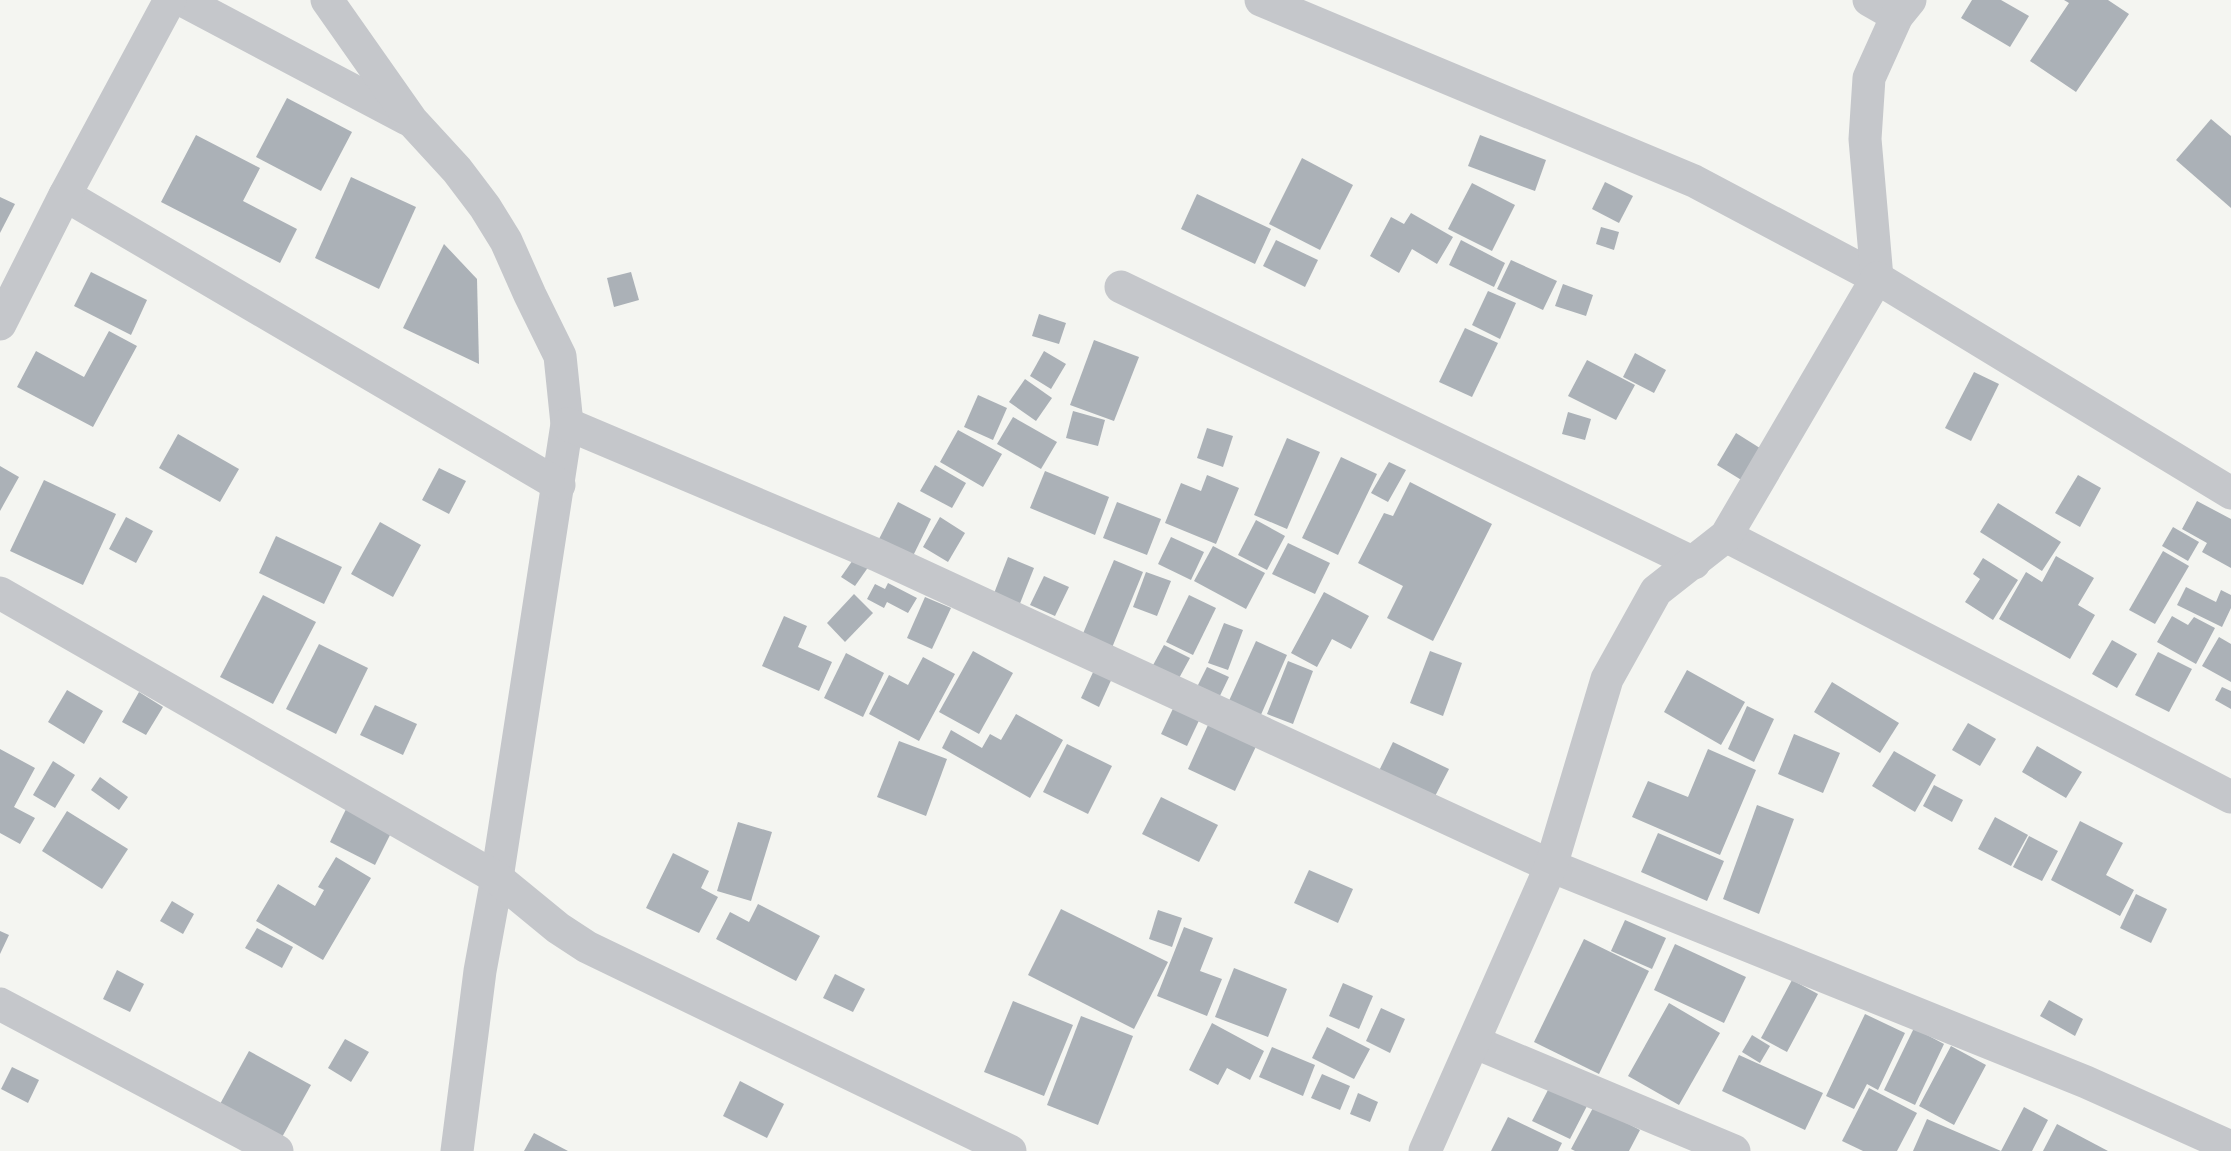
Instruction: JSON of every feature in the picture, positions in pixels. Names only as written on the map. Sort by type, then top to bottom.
[{"type":"street","points":[[0,324],[65,195],[170,0]]},
{"type":"street","points":[[182,0],[412,122]]},
{"type":"street","points":[[327,0],[412,122],[458,170],[485,207],[506,241],[560,356],[567,424],[480,971],[457,1151]]},
{"type":"street","points":[[1261,0],[1694,181],[1876,278],[2231,493]]},
{"type":"street","points":[[1425,1151],[1551,866],[1607,679],[1656,591],[1726,536],[1876,278],[1865,139],[1869,78],[1904,8],[1869,0]]},
{"type":"street","points":[[65,195],[559,485]]},
{"type":"street","points":[[1121,287],[1694,563]]},
{"type":"street","points":[[567,424],[877,555],[1551,866],[2086,1082],[2231,1147]]},
{"type":"street","points":[[1726,536],[2231,797]]},
{"type":"street","points":[[0,593],[496,878],[558,928],[587,947],[1010,1151]]},
{"type":"street","points":[[0,1004],[277,1151]]},
{"type":"street","points":[[1474,1042],[1734,1151]]},
{"type":"building","points":[[1972,0],[2001,0],[2029,16],[2010,47],[1961,18]]},
{"type":"building","points":[[2064,0],[2108,0],[2129,14],[2076,92],[2030,61],[2069,3]]},
{"type":"building","points":[[287,98],[352,132],[321,191],[256,157]]},
{"type":"building","points":[[2211,119],[2231,136],[2231,208],[2176,160]]},
{"type":"building","points":[[196,135],[260,168],[243,201],[297,229],[280,263],[161,202]]},
{"type":"building","points":[[1480,135],[1546,160],[1535,191],[1468,166]]},
{"type":"building","points":[[1302,158],[1353,185],[1320,250],[1269,224]]},
{"type":"building","points":[[351,177],[416,207],[379,289],[315,258]]},
{"type":"building","points":[[1605,182],[1633,196],[1619,223],[1592,209]]},
{"type":"building","points":[[1472,183],[1515,205],[1492,251],[1448,229]]},
{"type":"building","points":[[1197,194],[1271,229],[1255,264],[1181,229]]},
{"type":"building","points":[[0,197],[15,204],[0,233]]},
{"type":"building","points":[[1411,213],[1453,237],[1437,264],[1412,249],[1399,273],[1370,256],[1391,217],[1404,224]]},
{"type":"building","points":[[1601,227],[1619,232],[1614,250],[1596,244]]},
{"type":"building","points":[[1276,240],[1318,260],[1305,287],[1263,266]]},
{"type":"building","points":[[1461,240],[1505,263],[1494,287],[1449,265]]},
{"type":"building","points":[[444,244],[477,279],[479,364],[403,328]]},
{"type":"building","points":[[1511,260],[1557,281],[1543,310],[1497,289]]},
{"type":"building","points":[[91,272],[147,300],[131,335],[74,306]]},
{"type":"building","points":[[631,272],[639,300],[614,307],[607,278]]},
{"type":"building","points":[[1563,284],[1593,295],[1586,316],[1555,306]]},
{"type":"building","points":[[1488,291],[1516,303],[1500,339],[1472,325]]},
{"type":"building","points":[[1039,314],[1066,323],[1059,344],[1032,336]]},
{"type":"building","points":[[1465,328],[1498,343],[1472,397],[1439,382]]},
{"type":"building","points":[[109,331],[137,346],[93,427],[17,387],[36,351],[84,377]]},
{"type":"building","points":[[1094,340],[1139,357],[1114,421],[1070,405]]},
{"type":"building","points":[[1044,351],[1066,364],[1051,389],[1030,376]]},
{"type":"building","points":[[1635,353],[1666,370],[1654,393],[1623,377]]},
{"type":"building","points":[[1587,360],[1635,385],[1616,420],[1568,396]]},
{"type":"building","points":[[1974,372],[1999,384],[1971,441],[1945,428]]},
{"type":"building","points":[[1025,379],[1052,398],[1036,421],[1009,402]]},
{"type":"building","points":[[978,395],[1007,408],[993,440],[964,427]]},
{"type":"building","points":[[1073,411],[1105,420],[1098,446],[1066,438]]},
{"type":"building","points":[[1568,412],[1591,419],[1585,440],[1562,434]]},
{"type":"building","points":[[1013,417],[1057,442],[1041,469],[997,444]]},
{"type":"building","points":[[1207,428],[1233,436],[1223,467],[1197,458]]},
{"type":"building","points":[[958,430],[1002,454],[983,487],[940,462]]},
{"type":"building","points":[[1736,433],[1763,450],[1743,481],[1717,465]]},
{"type":"building","points":[[178,434],[239,469],[220,502],[159,468]]},
{"type":"building","points":[[1287,438],[1320,452],[1287,529],[1254,515]]},
{"type":"building","points":[[1341,457],[1377,474],[1338,555],[1302,538]]},
{"type":"building","points":[[1389,462],[1406,470],[1388,502],[1371,493]]},
{"type":"building","points":[[935,465],[966,483],[952,508],[920,491]]},
{"type":"building","points":[[0,466],[19,477],[0,511]]},
{"type":"building","points":[[439,468],[466,481],[449,514],[422,500]]},
{"type":"building","points":[[1045,471],[1109,497],[1095,535],[1030,508]]},
{"type":"building","points":[[1207,475],[1239,488],[1216,544],[1165,523],[1181,483],[1201,491]]},
{"type":"building","points":[[2078,475],[2101,488],[2080,527],[2055,513]]},
{"type":"building","points":[[44,480],[116,514],[83,585],[10,551]]},
{"type":"building","points":[[1410,482],[1492,524],[1433,641],[1387,618],[1403,586],[1358,563],[1384,513],[1393,516]]},
{"type":"building","points":[[2197,501],[2231,519],[2231,568],[2202,552],[2207,543],[2182,529]]},
{"type":"building","points":[[898,502],[931,519],[913,556],[879,539]]},
{"type":"building","points":[[1117,502],[1161,519],[1147,555],[1103,538]]},
{"type":"building","points":[[1998,503],[2061,542],[2042,571],[1980,532]]},
{"type":"building","points":[[126,517],[153,531],[136,563],[109,549]]},
{"type":"building","points":[[940,517],[965,533],[948,562],[923,547]]},
{"type":"building","points":[[1256,520],[1285,536],[1267,570],[1238,555]]},
{"type":"building","points":[[380,522],[421,545],[393,597],[351,574]]},
{"type":"building","points":[[2173,527],[2199,542],[2188,561],[2162,546]]},
{"type":"building","points":[[276,536],[342,567],[324,604],[259,573]]},
{"type":"building","points":[[1171,537],[1204,552],[1191,580],[1158,564]]},
{"type":"building","points":[[1288,543],[1330,563],[1315,594],[1272,574]]},
{"type":"building","points":[[1213,546],[1265,573],[1246,609],[1194,581]]},
{"type":"building","points":[[2163,551],[2189,566],[2155,624],[2129,610]]},
{"type":"building","points":[[2056,556],[2094,578],[2078,605],[2095,615],[2070,659],[1999,619],[2026,572],[2042,582]]},
{"type":"building","points":[[855,557],[869,566],[855,586],[841,577]]},
{"type":"building","points":[[1008,557],[1034,568],[1019,606],[993,596]]},
{"type":"building","points":[[1983,558],[2018,580],[1993,620],[1965,602],[1980,579],[1973,574]]},
{"type":"building","points":[[1114,560],[1143,572],[1109,655],[1079,643]]},
{"type":"building","points":[[1146,572],[1171,581],[1157,616],[1133,607]]},
{"type":"building","points":[[1044,576],[1069,587],[1055,616],[1030,605]]},
{"type":"building","points":[[888,583],[917,598],[908,613],[887,602],[884,608],[867,599],[875,584],[885,589]]},
{"type":"building","points":[[2186,587],[2216,602],[2221,590],[2231,595],[2231,608],[2222,627],[2177,605]]},
{"type":"building","points":[[1324,592],[1369,616],[1351,649],[1332,639],[1317,667],[1291,653]]},
{"type":"building","points":[[854,594],[873,613],[845,642],[827,623]]},
{"type":"building","points":[[263,595],[316,622],[273,704],[220,677]]},
{"type":"building","points":[[1189,595],[1216,608],[1193,655],[1166,642]]},
{"type":"building","points":[[925,597],[951,608],[932,649],[907,638]]},
{"type":"building","points":[[784,616],[807,626],[798,647],[832,662],[819,691],[762,666]]},
{"type":"building","points":[[2172,616],[2188,625],[2194,617],[2215,628],[2196,664],[2157,642]]},
{"type":"building","points":[[1224,623],[1243,630],[1228,670],[1208,663]]},
{"type":"building","points":[[2219,637],[2231,644],[2231,682],[2202,666]]},
{"type":"building","points":[[2112,640],[2137,654],[2117,688],[2092,674]]},
{"type":"building","points":[[1256,641],[1287,655],[1260,717],[1228,703]]},
{"type":"building","points":[[319,644],[368,668],[336,734],[286,709]]},
{"type":"building","points":[[1164,645],[1190,658],[1178,680],[1152,667]]},
{"type":"building","points":[[973,651],[1013,673],[979,734],[939,712]]},
{"type":"building","points":[[1430,651],[1462,663],[1443,716],[1410,703]]},
{"type":"building","points":[[2158,652],[2192,669],[2169,712],[2135,695]]},
{"type":"building","points":[[846,653],[884,673],[863,717],[824,698]]},
{"type":"building","points":[[923,657],[955,674],[919,741],[869,714],[889,675],[908,685]]},
{"type":"building","points":[[1288,661],[1313,671],[1293,724],[1267,714]]},
{"type":"building","points":[[1207,667],[1229,677],[1216,704],[1194,693]]},
{"type":"building","points":[[1095,668],[1113,676],[1099,707],[1081,698]]},
{"type":"building","points":[[1687,670],[1745,702],[1721,745],[1664,712]]},
{"type":"building","points":[[1832,682],[1899,723],[1880,753],[1814,712]]},
{"type":"building","points":[[2222,687],[2231,691],[2231,709],[2215,700]]},
{"type":"building","points":[[67,690],[103,711],[84,744],[48,722]]},
{"type":"building","points":[[139,692],[163,707],[146,735],[122,722]]},
{"type":"building","points":[[1177,700],[1203,712],[1187,746],[1161,734]]},
{"type":"building","points":[[375,705],[417,724],[403,755],[360,735]]},
{"type":"building","points":[[1747,706],[1774,719],[1754,762],[1728,749]]},
{"type":"building","points":[[1016,714],[1063,740],[1030,798],[942,748],[951,730],[982,748],[990,734],[1001,740]]},
{"type":"building","points":[[1212,716],[1260,738],[1235,791],[1188,769]]},
{"type":"building","points":[[1968,723],[1996,739],[1980,766],[1952,750]]},
{"type":"building","points":[[1794,734],[1840,753],[1823,793],[1778,774]]},
{"type":"building","points":[[899,741],[947,759],[926,816],[877,797]]},
{"type":"building","points":[[1393,742],[1449,769],[1431,804],[1376,777]]},
{"type":"building","points":[[1067,744],[1112,766],[1088,814],[1043,792]]},
{"type":"building","points":[[2037,746],[2082,772],[2066,798],[2022,772]]},
{"type":"building","points":[[0,749],[35,768],[14,807],[35,818],[20,844],[0,833]]},
{"type":"building","points":[[1708,749],[1756,770],[1720,855],[1632,817],[1648,781],[1688,797]]},
{"type":"building","points":[[1894,751],[1936,775],[1915,812],[1872,786]]},
{"type":"building","points":[[53,761],[75,775],[55,808],[33,795]]},
{"type":"building","points":[[100,777],[128,797],[119,810],[91,790]]},
{"type":"building","points":[[1934,785],[1963,800],[1952,822],[1923,806]]},
{"type":"building","points":[[1161,797],[1218,825],[1199,862],[1142,834]]},
{"type":"building","points":[[348,805],[394,827],[375,865],[330,842]]},
{"type":"building","points":[[1757,805],[1794,819],[1759,914],[1723,899]]},
{"type":"building","points":[[67,811],[128,849],[102,889],[42,851]]},
{"type":"building","points":[[1995,817],[2028,835],[2011,866],[1978,849]]},
{"type":"building","points":[[2080,821],[2123,843],[2106,875],[2134,890],[2120,916],[2051,880]]},
{"type":"building","points":[[738,822],[772,832],[751,901],[717,891]]},
{"type":"building","points":[[1658,833],[1724,861],[1707,901],[1641,872]]},
{"type":"building","points":[[2029,836],[2058,851],[2042,881],[2013,867]]},
{"type":"building","points":[[673,853],[709,871],[701,888],[718,897],[699,933],[646,908]]},
{"type":"building","points":[[336,857],[371,878],[323,960],[256,921],[278,884],[315,906],[324,890],[318,887]]},
{"type":"building","points":[[1309,870],[1353,889],[1338,923],[1294,903]]},
{"type":"building","points":[[2136,894],[2167,909],[2151,943],[2120,928]]},
{"type":"building","points":[[172,901],[194,914],[183,934],[160,921]]},
{"type":"building","points":[[758,904],[820,936],[796,981],[716,939],[730,912],[749,922]]},
{"type":"building","points":[[1061,909],[1168,962],[1134,1029],[1028,975]]},
{"type":"building","points":[[1158,910],[1182,918],[1172,947],[1149,939]]},
{"type":"building","points":[[1625,920],[1666,938],[1652,969],[1611,951]]},
{"type":"building","points":[[1184,927],[1213,938],[1200,971],[1222,979],[1207,1016],[1157,996]]},
{"type":"building","points":[[257,928],[293,947],[282,968],[245,948]]},
{"type":"building","points":[[0,931],[9,935],[0,954]]},
{"type":"building","points":[[1584,939],[1649,971],[1599,1074],[1534,1042]]},
{"type":"building","points":[[1675,944],[1746,977],[1724,1023],[1654,990]]},
{"type":"building","points":[[1234,968],[1287,989],[1268,1037],[1215,1017]]},
{"type":"building","points":[[117,970],[144,984],[130,1012],[103,999]]},
{"type":"building","points":[[835,974],[865,989],[853,1012],[823,998]]},
{"type":"building","points":[[1792,980],[1818,994],[1787,1052],[1761,1038]]},
{"type":"building","points":[[1343,983],[1373,996],[1359,1029],[1329,1016]]},
{"type":"building","points":[[2049,1000],[2083,1019],[2075,1036],[2040,1016]]},
{"type":"building","points":[[1013,1001],[1073,1025],[1044,1096],[984,1072]]},
{"type":"building","points":[[1669,1003],[1720,1033],[1679,1105],[1628,1076]]},
{"type":"building","points":[[1381,1008],[1405,1019],[1390,1053],[1366,1041]]},
{"type":"building","points":[[1865,1014],[1905,1033],[1878,1090],[1867,1084],[1854,1109],[1826,1096]]},
{"type":"building","points":[[1081,1016],[1133,1036],[1098,1125],[1047,1105]]},
{"type":"building","points":[[1212,1023],[1264,1051],[1250,1080],[1227,1068],[1218,1085],[1189,1070]]},
{"type":"building","points":[[1327,1027],[1370,1049],[1354,1079],[1312,1058]]},
{"type":"building","points":[[1914,1028],[1944,1044],[1915,1105],[1884,1090]]},
{"type":"building","points":[[1752,1035],[1770,1046],[1760,1063],[1742,1052]]},
{"type":"building","points":[[345,1039],[369,1052],[351,1082],[328,1068]]},
{"type":"building","points":[[1951,1046],[1986,1065],[1954,1125],[1919,1106]]},
{"type":"building","points":[[1272,1047],[1315,1065],[1303,1096],[1259,1077]]},
{"type":"building","points":[[249,1051],[311,1085],[276,1148],[214,1115]]},
{"type":"building","points":[[1739,1055],[1823,1093],[1805,1130],[1722,1091]]},
{"type":"building","points":[[12,1067],[39,1080],[28,1103],[1,1089]]},
{"type":"building","points":[[1322,1074],[1350,1086],[1340,1110],[1311,1098]]},
{"type":"building","points":[[740,1081],[784,1104],[767,1138],[723,1116]]},
{"type":"building","points":[[1549,1088],[1587,1106],[1570,1139],[1532,1121]]},
{"type":"building","points":[[1869,1088],[1917,1113],[1897,1151],[1863,1151],[1842,1141]]},
{"type":"building","points":[[1358,1093],[1378,1102],[1370,1122],[1350,1114]]},
{"type":"building","points":[[1594,1106],[1640,1130],[1629,1151],[1575,1151],[1571,1149]]},
{"type":"building","points":[[2024,1107],[2048,1120],[2032,1151],[2001,1151]]},
{"type":"building","points":[[1508,1117],[1562,1143],[1558,1151],[1491,1151]]},
{"type":"building","points":[[1927,1119],[2001,1151],[1913,1151]]},
{"type":"building","points":[[2057,1124],[2108,1151],[2043,1151]]},
{"type":"building","points":[[534,1133],[568,1151],[524,1151]]}]
